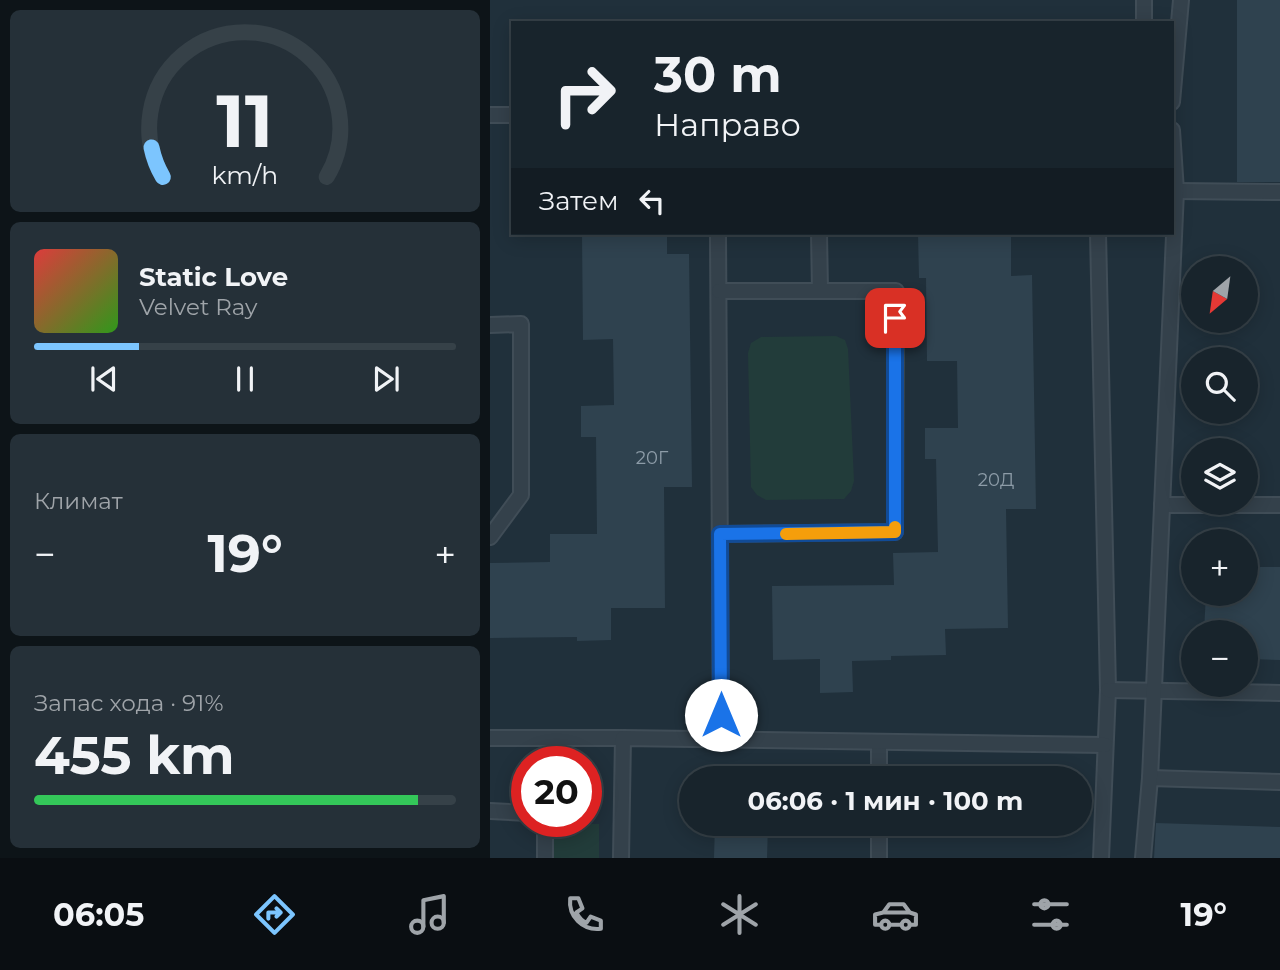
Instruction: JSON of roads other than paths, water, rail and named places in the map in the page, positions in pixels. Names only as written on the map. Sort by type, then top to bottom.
[{"type":"lane","points":[[1144,0],[1144,21]]},
{"type":"lane","points":[[1174,79],[1181,0]]},
{"type":"lane","points":[[490,115],[511,115]]},
{"type":"lane","points":[[1143,858],[1154,691],[1176,191],[1174,160]]},
{"type":"lane","points":[[1176,191],[1280,192]]},
{"type":"lane","points":[[718,235],[721,740]]},
{"type":"lane","points":[[819,235],[820,291]]},
{"type":"lane","points":[[1098,235],[1108,690],[1101,858]]},
{"type":"lane","points":[[719,291],[896,291],[895,532],[720,534]]},
{"type":"lane","points":[[490,325],[521,324],[521,495],[490,537]]},
{"type":"lane","points":[[1162,505],[1280,505]]},
{"type":"lane","points":[[1108,690],[1280,694]]},
{"type":"lane","points":[[490,738],[1105,745]]},
{"type":"lane","points":[[621,858],[623,738]]},
{"type":"lane","points":[[879,742],[879,766]]},
{"type":"lane","points":[[1150,778],[1280,782]]},
{"type":"lane","points":[[490,811],[511,812]]},
{"type":"lane","points":[[878,858],[879,836]]},
{"type":"lane","points":[[545,837],[545,858]]}]
